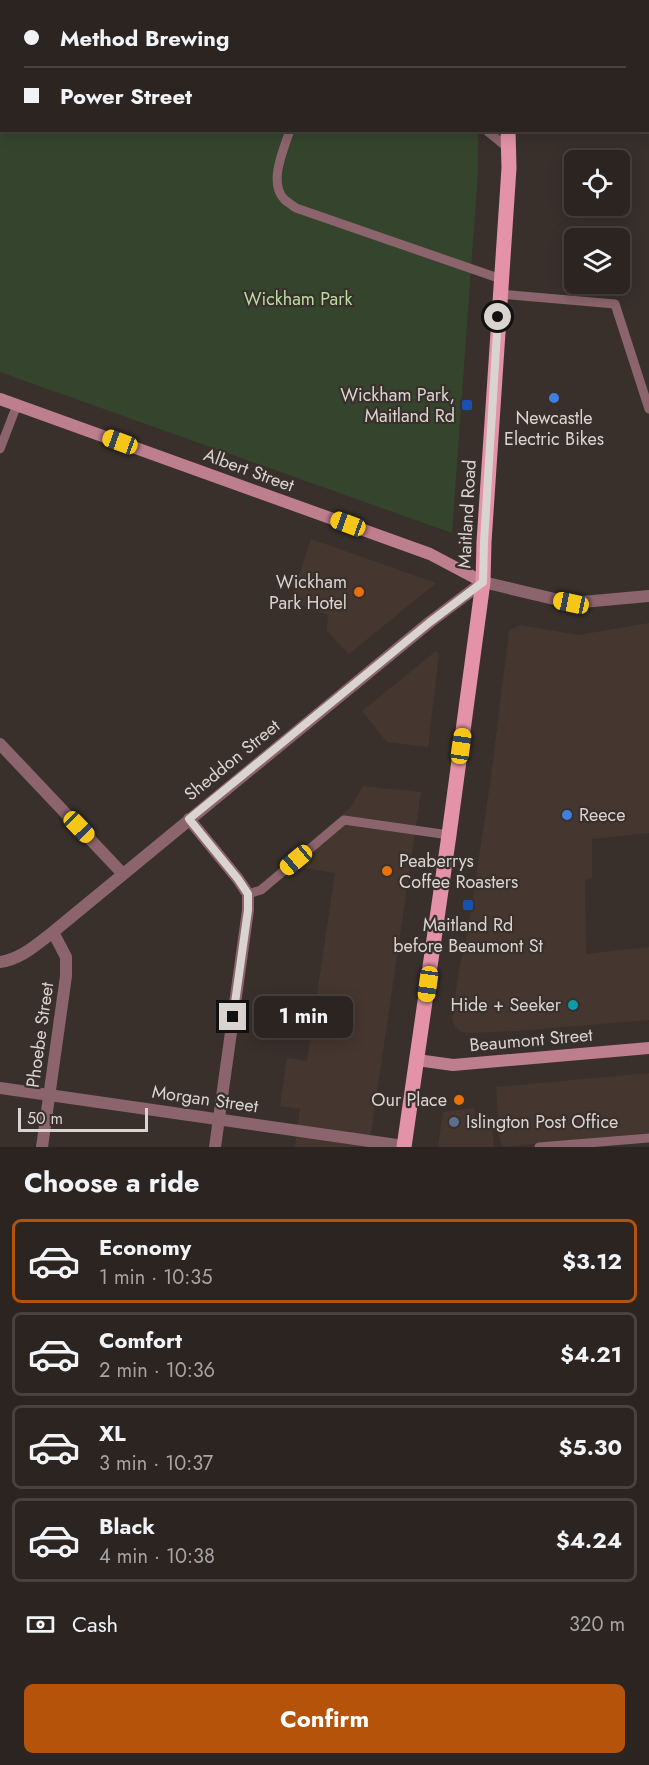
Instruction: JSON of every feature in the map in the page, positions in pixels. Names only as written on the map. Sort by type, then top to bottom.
[{"type":"main road","name":"Maitland Road","points":[[404,1147],[483,582],[509,149],[508,132]]},
{"type":"main road","name":"Albert Street","points":[[0,399],[430,554],[483,582]]},
{"type":"main road","name":"Beaumont Street","points":[[417,1060],[453,1065],[649,1048]]},
{"type":"street","points":[[483,582],[525,594],[571,603],[649,597]]},
{"type":"street","name":"Sheddon Street","points":[[1,962],[24,954],[53,932],[430,622],[483,582]]},
{"type":"street","points":[[0,744],[123,874]]},
{"type":"street","points":[[189,819],[248,894],[248,910],[215,1147]]},
{"type":"street","name":"Phoebe Street","points":[[42,1147],[66,976],[66,957],[53,932]]},
{"type":"street","name":"Morgan Street","points":[[0,1088],[404,1147]]},
{"type":"lane","points":[[289,132],[279,169],[278,185],[283,198],[296,208],[500,286],[615,304],[649,409]]},
{"type":"lane","points":[[488,132],[509,149]]},
{"type":"lane","points":[[0,449],[17,405]]},
{"type":"lane","points":[[248,894],[261,890],[344,820],[449,835]]},
{"type":"lane","points":[[539,1147],[649,1138]]},
{"type":"shaded area","name":"Wickham Park Hotel","points":[[311,539],[436,583],[349,654],[327,631],[328,615],[290,601]]},
{"type":"shaded area","points":[[649,623],[649,833],[592,839],[592,878],[585,880],[586,954],[649,947],[649,1020],[518,1031],[468,1033],[460,1031],[455,1027],[452,1019],[491,777],[509,631],[520,625],[579,635]]},
{"type":"shaded area","points":[[436,651],[439,654],[428,747],[387,742],[362,711]]},
{"type":"shaded area","points":[[363,786],[421,792],[369,1147],[295,1147],[300,1109],[280,1106],[287,1058],[307,1061],[335,873],[293,866],[287,861],[350,808]]},
{"type":"shaded area","points":[[649,1073],[649,1133],[503,1147],[500,1140],[496,1087]]},
{"type":"shaded area","points":[[474,1108],[476,1129],[492,1128],[494,1147],[438,1147],[443,1112]]},
{"type":"green space","name":"Wickham Park","points":[[0,132],[478,132],[478,171],[452,533],[0,372]]},
{"type":"place","name":"Newcastle Electric Bikes","points":[[554,398]]},
{"type":"place","name":"Wickham Park, Maitland Rd","points":[[467,405]]},
{"type":"place","name":"Wickham Park Hotel","points":[[359,592]]},
{"type":"place","name":"Reece","points":[[567,815]]},
{"type":"place","name":"Peaberrys Coffee Roasters","points":[[387,871]]},
{"type":"place","name":"Maitland Rd before Beaumont St","points":[[468,905]]},
{"type":"place","name":"Hide + Seeker","points":[[573,1005]]},
{"type":"place","name":"Our Place","points":[[459,1100]]},
{"type":"place","name":"Islington Post Office","points":[[454,1122]]},
{"type":"route","points":[[233,1017],[248,910],[248,894],[189,819],[430,622],[483,582],[498,317]]}]
